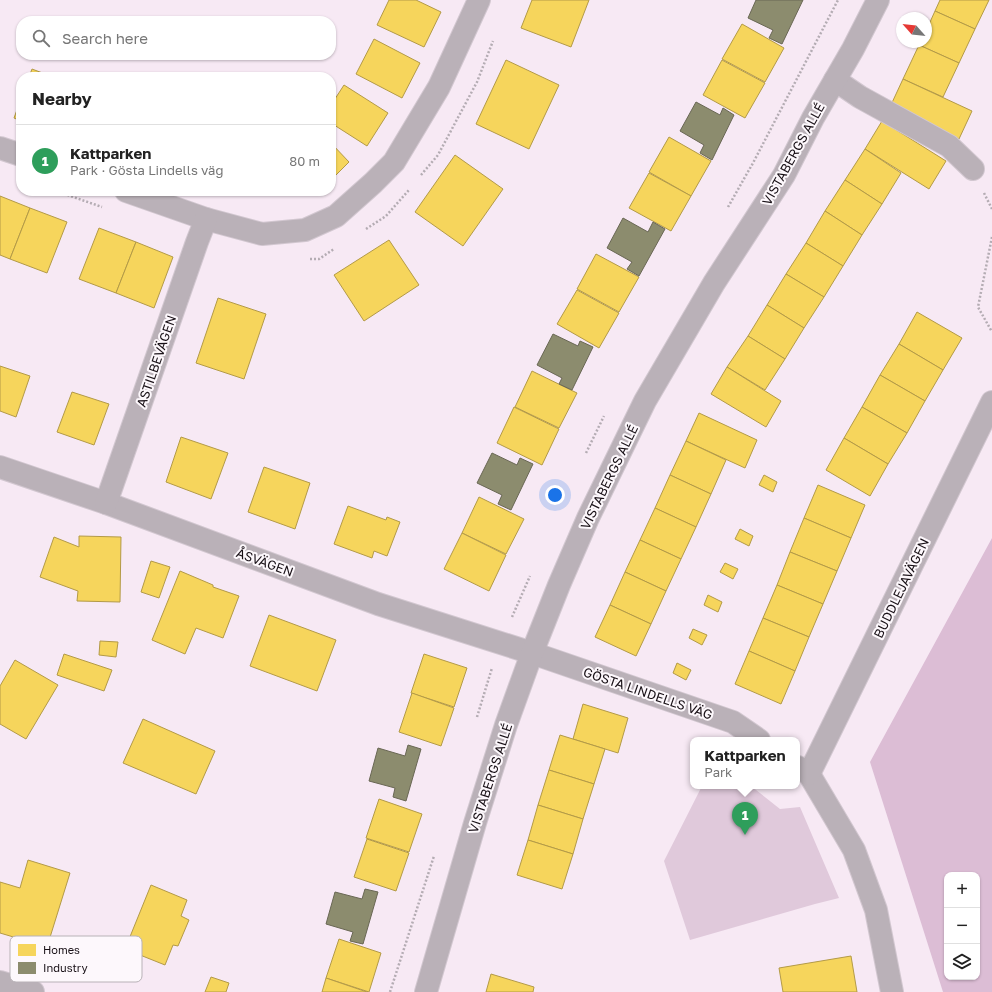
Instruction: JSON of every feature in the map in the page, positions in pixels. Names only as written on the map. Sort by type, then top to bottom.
[{"type":"street","points":[[140,196],[206,219],[262,234],[305,230],[336,216],[374,183],[394,162],[439,87],[479,0]]},
{"type":"street","name":"VISTABERGS ALLÉ","points":[[426,992],[475,823],[506,725],[532,653],[588,518],[645,401],[714,283],[784,175],[878,0]]},
{"type":"street","points":[[835,80],[860,97],[949,146],[973,169]]},
{"type":"street","points":[[0,148],[16,153]]},
{"type":"street","name":"ASTILBEVÄGEN","points":[[106,503],[206,219]]},
{"type":"street","name":"BUDDLEJAVÄGEN","points":[[803,770],[992,402]]},
{"type":"street","name":"ÅSVÄGEN","points":[[0,467],[106,503],[378,604],[532,653]]},
{"type":"street","name":"GÖSTA LINDELLS VÄG","points":[[532,653],[733,722],[755,737]]},
{"type":"street","points":[[803,770],[854,850],[876,910],[892,992]]},
{"type":"street","points":[[0,982],[33,992]]},
{"type":"path","points":[[417,180],[438,155],[477,82],[496,34]]},
{"type":"path","points":[[360,233],[386,216],[412,186]]},
{"type":"path","points":[[70,196],[108,210]]},
{"type":"path","points":[[992,237],[978,307],[992,332]]},
{"type":"path","points":[[305,259],[319,259],[339,246]]},
{"type":"path","points":[[475,724],[489,679]]},
{"type":"path","points":[[390,992],[435,852]]},
{"type":"shaded area","points":[[992,538],[992,992],[943,992],[870,762]]},
{"type":"shaded area","points":[[700,789],[755,789],[780,809],[800,807],[839,898],[690,940],[664,861]]},
{"type":"building: Homes","points":[[389,0],[416,0],[441,12],[424,47],[377,25]]},
{"type":"building: Homes","points":[[532,0],[589,0],[571,47],[521,28]]},
{"type":"building: Homes","points":[[940,0],[989,0],[975,29],[935,11]]},
{"type":"building: Homes","points":[[935,11],[975,29],[959,63],[926,48],[932,48],[932,18]]},
{"type":"building: Homes","points":[[742,24],[784,48],[765,82],[722,59]]},
{"type":"building: Homes","points":[[374,39],[420,63],[402,98],[356,74]]},
{"type":"building: Homes","points":[[918,48],[926,48],[959,63],[943,97],[903,79]]},
{"type":"building: Homes","points":[[506,60],[559,85],[529,149],[476,124]]},
{"type":"building: Homes","points":[[722,60],[765,83],[745,118],[703,95]]},
{"type":"building: Homes","points":[[32,69],[40,72],[31,72]]},
{"type":"building: Homes","points":[[903,79],[972,111],[959,139],[890,107]]},
{"type":"building: Homes","points":[[344,85],[388,113],[367,146],[336,126],[336,97]]},
{"type":"building: Homes","points":[[882,121],[946,161],[929,189],[865,149]]},
{"type":"building: Homes","points":[[669,137],[711,161],[691,196],[649,172]]},
{"type":"building: Homes","points":[[336,148],[349,162],[336,175]]},
{"type":"building: Homes","points":[[865,149],[901,173],[882,204],[845,180]]},
{"type":"building: Homes","points":[[455,155],[503,189],[463,246],[415,212]]},
{"type":"building: Homes","points":[[649,173],[691,196],[671,231],[629,208]]},
{"type":"building: Homes","points":[[845,180],[882,204],[862,235],[825,211]]},
{"type":"building: Homes","points":[[0,196],[30,208],[10,259],[0,255]]},
{"type":"building: Homes","points":[[30,208],[67,222],[47,273],[10,259]]},
{"type":"building: Homes","points":[[825,211],[862,235],[843,266],[806,243]]},
{"type":"building: Homes","points":[[99,228],[136,242],[116,293],[79,279]]},
{"type":"building: Homes","points":[[389,240],[419,285],[364,321],[334,275]]},
{"type":"building: Homes","points":[[136,242],[173,257],[154,308],[116,293]]},
{"type":"building: Homes","points":[[806,243],[843,266],[824,297],[786,274]]},
{"type":"building: Homes","points":[[596,254],[639,277],[619,312],[577,289]]},
{"type":"building: Homes","points":[[786,274],[824,297],[804,328],[767,305]]},
{"type":"building: Homes","points":[[577,290],[619,313],[599,348],[557,324]]},
{"type":"building: Homes","points":[[218,298],[266,314],[244,379],[196,363]]},
{"type":"building: Homes","points":[[767,305],[804,328],[785,359],[748,336]]},
{"type":"building: Homes","points":[[917,312],[962,338],[943,370],[899,344]]},
{"type":"building: Homes","points":[[748,336],[785,359],[765,390],[727,367]]},
{"type":"building: Homes","points":[[899,344],[943,370],[925,401],[880,375]]},
{"type":"building: Homes","points":[[0,366],[30,376],[16,417],[0,411]]},
{"type":"building: Homes","points":[[727,367],[781,401],[766,427],[711,394]]},
{"type":"building: Homes","points":[[532,371],[577,393],[559,428],[515,407]]},
{"type":"building: Homes","points":[[880,375],[925,401],[907,433],[862,407]]},
{"type":"building: Homes","points":[[72,392],[109,404],[94,445],[57,432]]},
{"type":"building: Homes","points":[[514,407],[559,429],[542,465],[497,443]]},
{"type":"building: Homes","points":[[862,407],[907,433],[888,464],[844,438]]},
{"type":"building: Homes","points":[[699,413],[757,440],[745,468],[686,441]]},
{"type":"building: Homes","points":[[181,437],[228,453],[211,499],[166,482]]},
{"type":"building: Homes","points":[[844,438],[888,464],[870,496],[826,470]]},
{"type":"building: Homes","points":[[686,441],[726,460],[711,494],[670,475]]},
{"type":"building: Homes","points":[[264,467],[310,483],[295,529],[248,512]]},
{"type":"building: Homes","points":[[670,475],[711,494],[696,527],[655,508]]},
{"type":"building: Homes","points":[[764,475],[777,482],[773,492],[759,485]]},
{"type":"building: Homes","points":[[818,485],[865,505],[851,538],[804,518]]},
{"type":"building: Homes","points":[[479,497],[524,519],[506,554],[462,533]]},
{"type":"building: Homes","points":[[348,506],[386,520],[387,517],[400,522],[387,556],[374,551],[372,558],[334,544]]},
{"type":"building: Homes","points":[[655,508],[696,527],[681,559],[640,540]]},
{"type":"building: Homes","points":[[804,518],[851,538],[837,571],[790,552]]},
{"type":"building: Homes","points":[[740,529],[753,536],[749,546],[735,539]]},
{"type":"building: Homes","points":[[462,533],[506,555],[489,591],[444,569]]},
{"type":"building: Homes","points":[[79,536],[121,537],[120,602],[77,601],[78,591],[40,577],[54,537],[79,547]]},
{"type":"building: Homes","points":[[640,540],[681,559],[666,591],[625,572]]},
{"type":"building: Homes","points":[[790,552],[837,571],[823,604],[777,585]]},
{"type":"building: Homes","points":[[151,561],[170,567],[159,598],[141,592]]},
{"type":"building: Homes","points":[[725,563],[738,569],[733,579],[720,572]]},
{"type":"building: Homes","points":[[180,571],[213,585],[213,587],[239,596],[223,638],[196,628],[185,654],[152,640]]},
{"type":"building: Homes","points":[[625,572],[666,591],[651,624],[610,605]]},
{"type":"building: Homes","points":[[777,585],[823,604],[809,637],[763,618]]},
{"type":"building: Homes","points":[[708,595],[722,602],[718,612],[704,605]]},
{"type":"building: Homes","points":[[610,605],[651,624],[636,656],[595,637]]},
{"type":"building: Homes","points":[[269,615],[336,640],[317,691],[250,666]]},
{"type":"building: Homes","points":[[763,618],[809,637],[795,671],[749,651]]},
{"type":"building: Homes","points":[[693,629],[707,635],[702,645],[689,638]]},
{"type":"building: Homes","points":[[100,641],[118,642],[116,657],[99,655]]},
{"type":"building: Homes","points":[[749,651],[795,671],[781,704],[735,684]]},
{"type":"building: Homes","points":[[64,654],[112,670],[104,691],[57,675]]},
{"type":"building: Homes","points":[[424,654],[467,668],[454,707],[411,693]]},
{"type":"building: Homes","points":[[15,660],[58,685],[26,739],[0,724],[0,686]]},
{"type":"building: Homes","points":[[677,663],[691,670],[686,680],[673,673]]},
{"type":"building: Homes","points":[[412,693],[454,708],[441,746],[399,732]]},
{"type":"building: Homes","points":[[583,704],[628,718],[618,753],[573,739]]},
{"type":"building: Homes","points":[[143,719],[215,751],[196,794],[123,763]]},
{"type":"building: Homes","points":[[560,735],[605,749],[594,784],[549,770]]},
{"type":"building: Homes","points":[[549,770],[594,784],[583,819],[538,805]]},
{"type":"building: Homes","points":[[379,799],[422,814],[409,852],[366,838]]},
{"type":"building: Homes","points":[[538,805],[583,819],[573,854],[528,840]]},
{"type":"building: Homes","points":[[367,839],[409,853],[396,891],[354,877]]},
{"type":"building: Homes","points":[[528,840],[573,854],[562,889],[517,875]]},
{"type":"building: Homes","points":[[28,860],[70,873],[50,936],[10,936],[0,933],[0,882],[20,888]]},
{"type":"building: Homes","points":[[151,885],[187,900],[181,916],[189,920],[178,946],[173,945],[165,965],[142,956],[142,936],[130,936]]},
{"type":"building: Homes","points":[[339,939],[381,953],[369,992],[326,978]]},
{"type":"building: Homes","points":[[851,956],[857,992],[783,992],[779,968]]},
{"type":"building: Homes","points":[[491,974],[534,987],[533,992],[486,992]]},
{"type":"building: Homes","points":[[211,977],[229,983],[226,992],[205,992]]},
{"type":"building: Homes","points":[[326,978],[367,992],[322,992]]},
{"type":"building: Industry","points":[[756,0],[803,0],[782,44],[769,38],[773,30],[748,18]]},
{"type":"building: Industry","points":[[696,102],[720,115],[723,108],[734,115],[712,160],[700,153],[704,145],[680,131]]},
{"type":"building: Industry","points":[[623,218],[648,232],[653,222],[665,229],[639,276],[627,269],[632,262],[607,248]]},
{"type":"building: Industry","points":[[553,334],[578,346],[580,341],[593,347],[572,390],[559,384],[562,378],[537,365]]},
{"type":"building: Industry","points":[[492,453],[517,465],[520,458],[533,464],[511,510],[498,504],[502,495],[477,483]]},
{"type":"building: Industry","points":[[408,745],[421,749],[406,801],[393,797],[395,788],[369,781],[378,748],[405,756]]},
{"type":"building: Industry","points":[[365,889],[378,892],[363,944],[350,941],[353,932],[326,924],[335,892],[362,899]]},
{"type":"place","name":"Kattparken","points":[[745,835]]}]
